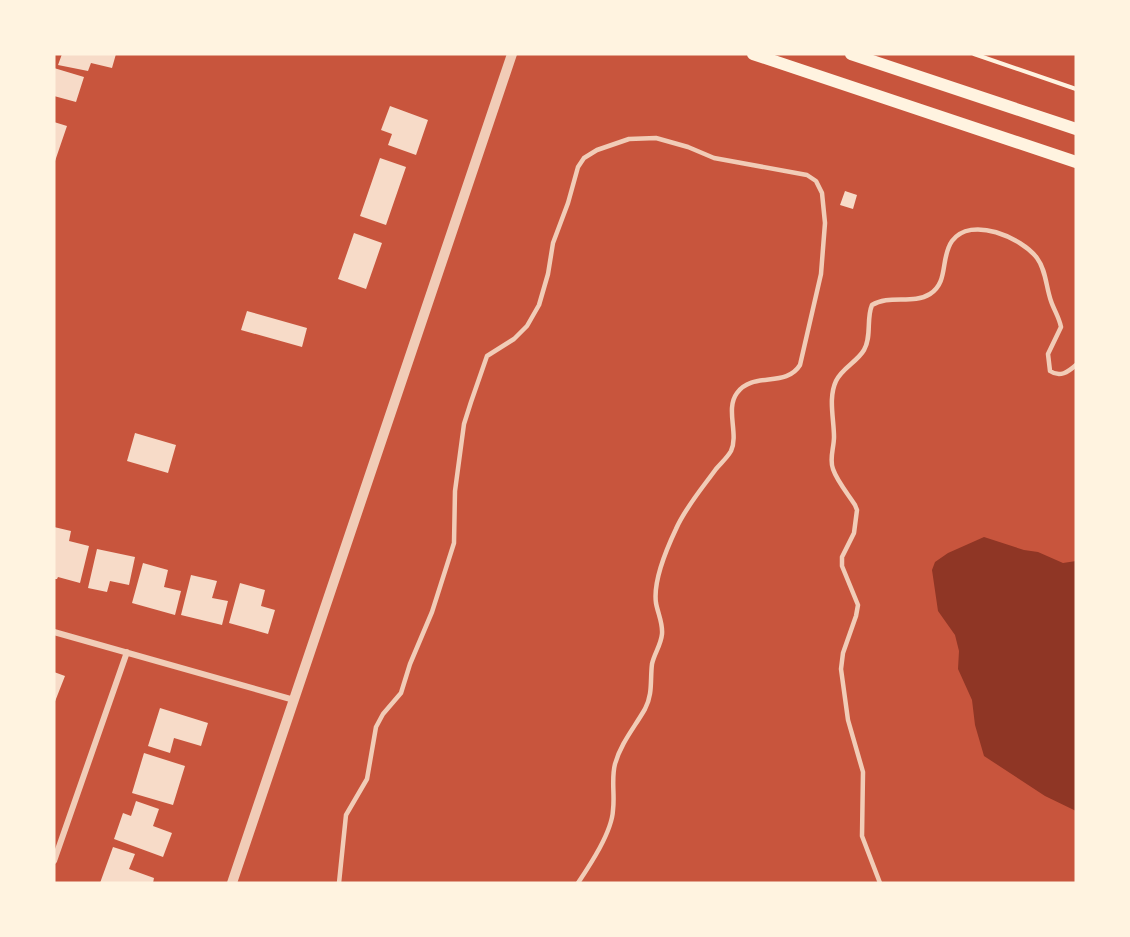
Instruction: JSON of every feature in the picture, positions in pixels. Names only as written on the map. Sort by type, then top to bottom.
[{"type":"main road","points":[[753,54],[1076,162]]},
{"type":"main road","points":[[850,54],[1076,129]]},
{"type":"street","points":[[232,883],[512,54]]},
{"type":"street","points":[[54,632],[294,700]]},
{"type":"street","points":[[54,861],[127,652]]},
{"type":"lane","points":[[339,883],[346,815],[367,779],[376,727],[382,714],[401,693],[447,569],[454,543],[455,491],[464,424],[487,357],[514,339],[527,326],[539,305],[548,274],[553,243],[578,167],[584,158],[597,150],[629,139],[656,138],[688,147],[714,158],[807,174],[816,182],[822,193],[825,223],[824,249],[821,274],[800,365],[789,376],[748,384],[737,393],[734,401],[733,444],[730,452],[676,529],[656,590],[662,636],[652,664],[650,696],[645,709],[621,747],[614,767],[614,812],[590,866],[578,883]]},
{"type":"lane","points":[[880,883],[862,836],[863,772],[848,720],[842,684],[843,653],[858,605],[842,566],[842,557],[854,533],[857,510],[833,471],[831,462],[834,437],[832,404],[836,381],[863,352],[868,339],[872,305],[883,300],[915,299],[929,295],[940,285],[946,255],[953,240],[973,230],[988,229],[1028,249],[1037,258],[1061,327],[1048,354],[1050,371],[1061,375],[1076,365]]},
{"type":"path","points":[[974,54],[1076,89]]},
{"type":"shaded area","points":[[984,537],[1024,550],[1038,552],[1063,563],[1076,561],[1076,811],[1045,796],[984,756],[975,725],[972,700],[958,669],[959,651],[955,635],[938,611],[932,570],[935,562],[948,553]]},
{"type":"building","points":[[62,54],[116,54],[112,68],[91,63],[88,71],[58,65]]},
{"type":"building","points":[[54,68],[84,77],[76,102],[54,96]]},
{"type":"building","points":[[390,106],[428,120],[416,155],[388,145],[392,134],[381,130]]},
{"type":"building","points":[[54,122],[67,126],[54,164]]},
{"type":"building","points":[[380,158],[406,167],[386,225],[360,216]]},
{"type":"building","points":[[845,191],[857,195],[853,209],[840,205]]},
{"type":"building","points":[[354,233],[382,243],[366,289],[338,279]]},
{"type":"building","points":[[247,311],[307,328],[302,347],[241,330]]},
{"type":"building","points":[[135,433],[176,445],[168,473],[127,461]]},
{"type":"building","points":[[54,527],[71,531],[69,541],[89,546],[80,583],[58,577],[54,579]]},
{"type":"building","points":[[97,549],[135,557],[129,585],[110,581],[107,592],[88,588]]},
{"type":"building","points":[[143,563],[168,570],[164,587],[181,591],[175,615],[132,603]]},
{"type":"building","points":[[191,575],[217,581],[212,598],[228,601],[222,625],[181,615]]},
{"type":"building","points":[[240,583],[265,590],[261,606],[275,610],[268,634],[229,623]]},
{"type":"building","points":[[54,672],[65,676],[54,704]]},
{"type":"building","points":[[160,708],[208,723],[201,746],[174,738],[170,753],[148,746]]},
{"type":"building","points":[[144,753],[185,766],[173,805],[132,793]]},
{"type":"building","points":[[136,801],[159,809],[153,826],[172,833],[163,857],[114,839],[123,813],[131,816]]},
{"type":"building","points":[[113,847],[135,854],[129,869],[154,878],[153,883],[100,883]]}]
